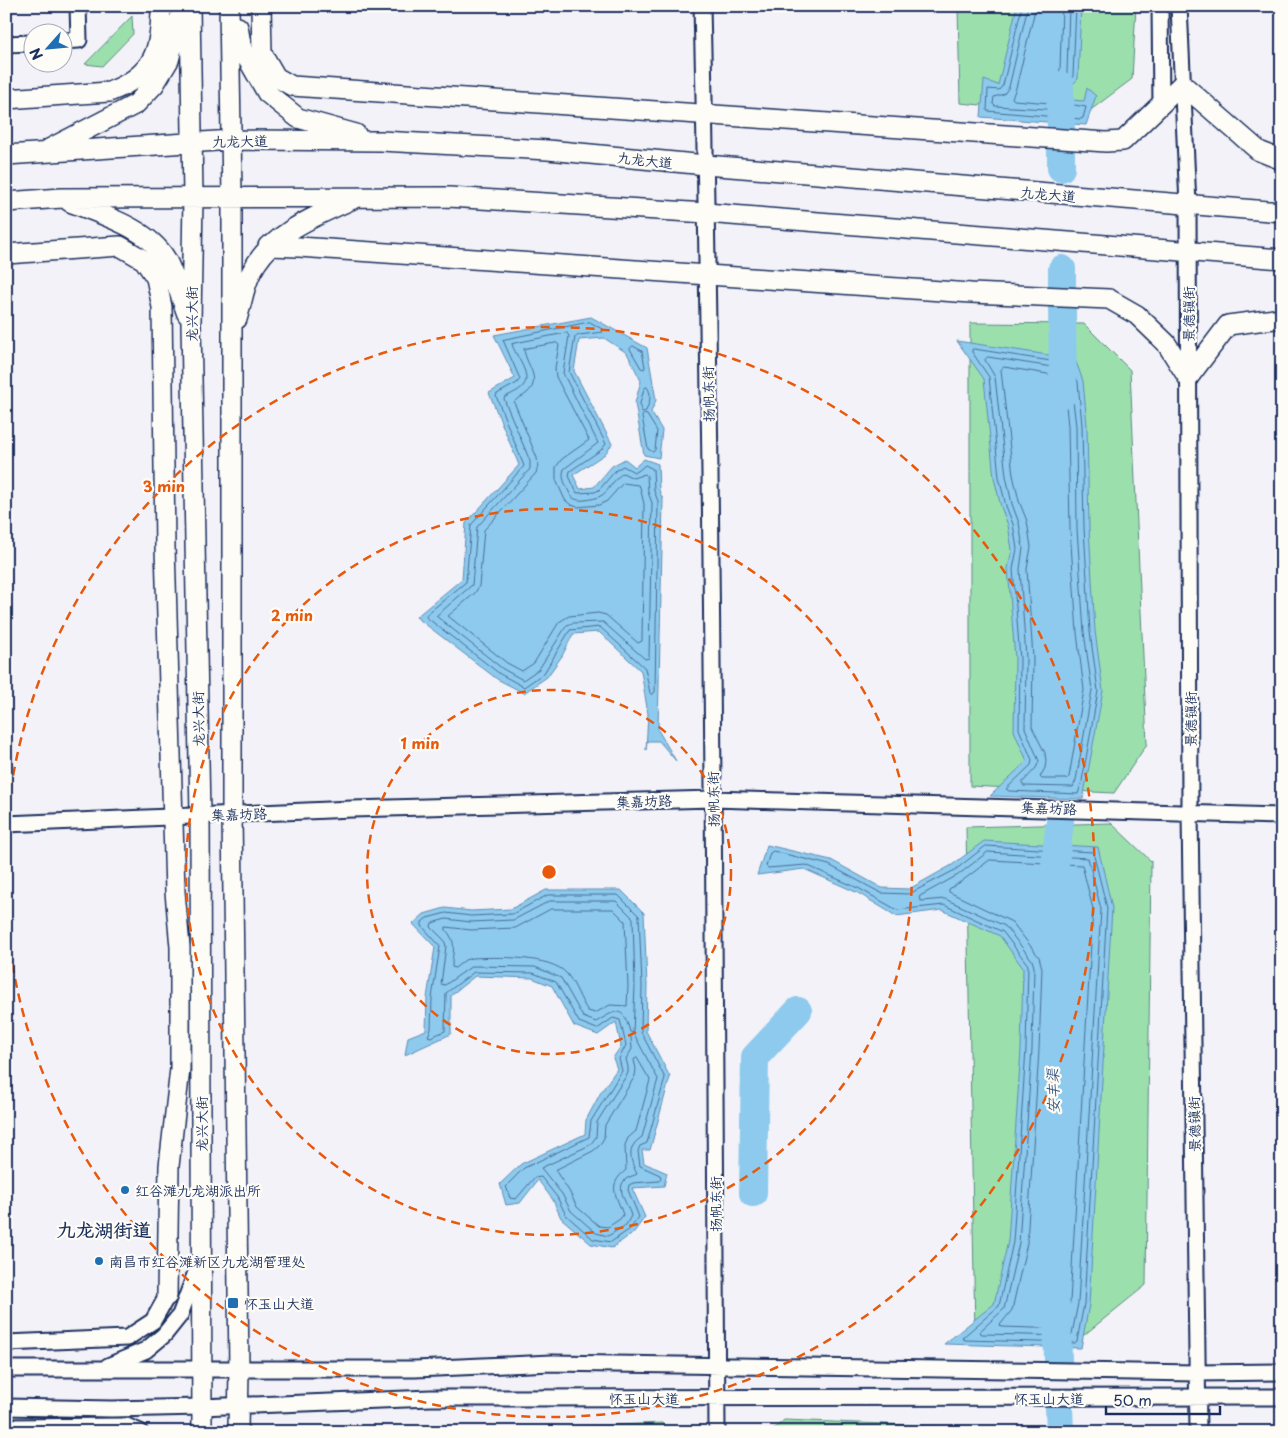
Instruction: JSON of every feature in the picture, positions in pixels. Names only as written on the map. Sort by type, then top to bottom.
[{"type":"main road","points":[[6,99],[109,92],[125,86],[144,72],[157,51],[161,27],[161,6]]},
{"type":"main road","points":[[43,152],[136,104],[154,85],[169,60],[183,6]]},
{"type":"main road","name":"龙兴大街","points":[[190,6],[193,197],[191,323],[200,815],[202,1432]]},
{"type":"main road","points":[[229,6],[232,140],[232,815],[239,1369],[238,1432]]},
{"type":"main road","points":[[234,6],[242,49],[267,93],[298,118],[381,140]]},
{"type":"main road","points":[[261,6],[262,53],[276,77],[292,86],[1123,142],[1182,84],[1258,151],[1282,160]]},
{"type":"main road","name":"九龙大道","points":[[6,154],[232,140],[381,140],[548,150],[706,166],[1282,212]]},
{"type":"main road","points":[[231,339],[251,271],[268,246],[307,220],[360,196]]},
{"type":"main road","points":[[6,202],[62,198],[448,196],[706,213],[1282,259]]},
{"type":"main road","points":[[62,198],[136,230],[150,242],[165,258],[191,323]]},
{"type":"main road","points":[[6,254],[120,246],[144,260],[156,278],[162,307],[163,456],[172,817],[175,892],[180,947],[180,1069],[169,1166],[167,1296]]},
{"type":"main road","points":[[268,246],[971,293],[1109,299],[1137,315],[1166,343],[1188,378],[1228,326],[1282,318]]},
{"type":"street","points":[[72,40],[79,40],[78,6]]},
{"type":"street","name":"扬帆东街","points":[[702,6],[706,166],[713,799],[716,1432]]},
{"type":"street","points":[[1160,6],[1161,105]]},
{"type":"street","name":"景德镇街","points":[[1179,6],[1188,205],[1190,812],[1198,1432]]},
{"type":"street","points":[[6,44],[22,43]]},
{"type":"street","points":[[144,260],[150,242]]},
{"type":"street","name":"集嘉坊路","points":[[6,824],[362,809],[713,799],[1282,816]]},
{"type":"street","points":[[102,1368],[146,1350],[164,1334],[180,1315],[202,1258]]},
{"type":"street","points":[[6,1343],[127,1338],[153,1321],[167,1296]]},
{"type":"street","name":"怀玉山大道","points":[[6,1369],[415,1369],[552,1364],[1197,1373],[1282,1372]]},
{"type":"street","name":"怀玉山大道","points":[[6,1407],[112,1409],[431,1398],[1282,1397]]},
{"type":"street","points":[[112,1409],[145,1432]]},
{"type":"street","points":[[6,1427],[126,1426],[140,1432]]},
{"type":"green space","points":[[958,6],[1136,6],[1132,79],[1084,115],[960,103]]},
{"type":"green space","points":[[132,16],[133,34],[102,66],[85,64]]},
{"type":"green space","points":[[970,323],[1084,324],[1130,370],[1147,744],[1114,793],[970,786]]},
{"type":"green space","points":[[1111,823],[1151,861],[1146,1285],[1084,1335],[975,1335],[966,827]]},
{"type":"green space","points":[[784,1420],[1084,1432],[771,1432]]},
{"type":"green space","points":[[662,1423],[669,1432],[464,1432]]},
{"type":"water","points":[[1017,6],[1081,6],[1078,79],[1070,87],[1072,100],[1084,101],[1087,88],[1096,96],[1086,125],[981,117],[984,80],[998,85]]},
{"type":"water","points":[[591,317],[647,348],[656,400],[651,412],[662,430],[659,458],[644,455],[635,403],[641,381],[627,353],[604,338],[579,340],[574,371],[612,444],[605,454],[573,475],[580,489],[594,487],[612,466],[625,459],[635,467],[644,459],[658,464],[659,490],[663,500],[658,730],[676,761],[659,741],[647,741],[646,750],[648,714],[641,671],[599,632],[573,634],[562,656],[547,677],[524,693],[497,679],[416,617],[462,579],[466,523],[519,465],[489,393],[515,378],[494,335]]},
{"type":"water","points":[[957,341],[1075,359],[1083,381],[1087,425],[1089,528],[1095,631],[1103,691],[1083,799],[990,796],[1027,761],[1014,731],[1015,659],[1008,568],[1012,550],[1008,525],[1001,507],[994,478],[984,379]]},
{"type":"water","points":[[984,841],[1098,847],[1112,908],[1089,1305],[1081,1348],[944,1344],[994,1304],[1008,1241],[1021,1049],[1023,968],[1000,936],[942,910],[896,916],[858,893],[804,869],[757,875],[767,845],[831,860],[882,888],[909,889],[952,865]]},
{"type":"water","points":[[546,890],[621,890],[644,913],[647,985],[646,1031],[670,1077],[650,1150],[642,1150],[644,1163],[667,1173],[664,1186],[632,1188],[645,1217],[634,1232],[612,1248],[591,1244],[561,1218],[553,1200],[538,1180],[520,1203],[506,1205],[500,1184],[521,1164],[585,1134],[586,1120],[601,1092],[617,1069],[613,1058],[621,1046],[616,1022],[598,1035],[574,1026],[552,986],[532,978],[475,976],[451,995],[451,1034],[405,1055],[408,1037],[426,1030],[427,998],[435,947],[413,924],[424,914],[445,908],[471,911],[511,909]]},
{"type":"waterway","points":[[1060,85],[1061,131]]},
{"type":"waterway","points":[[1061,148],[1061,168]]},
{"type":"waterway","points":[[1062,269],[1062,288]]},
{"type":"waterway","points":[[1062,305],[1063,394]]},
{"type":"waterway","name":"安丰渠","points":[[1053,882],[1060,821]]},
{"type":"waterway","points":[[753,1193],[755,1057],[798,1011]]},
{"type":"waterway","name":"安丰渠","points":[[1057,1309],[1058,1362]]},
{"type":"waterway","points":[[1059,1407],[1060,1432]]},
{"type":"place","name":"红谷滩九龙湖派出所","points":[[125,1190]]},
{"type":"place","name":"南昌市红谷滩新区九龙湖管理处","points":[[99,1261]]},
{"type":"place","name":"怀玉山大道","points":[[233,1303]]},
{"type":"district","name":"九龙湖街道","points":[[104,1229]]}]
